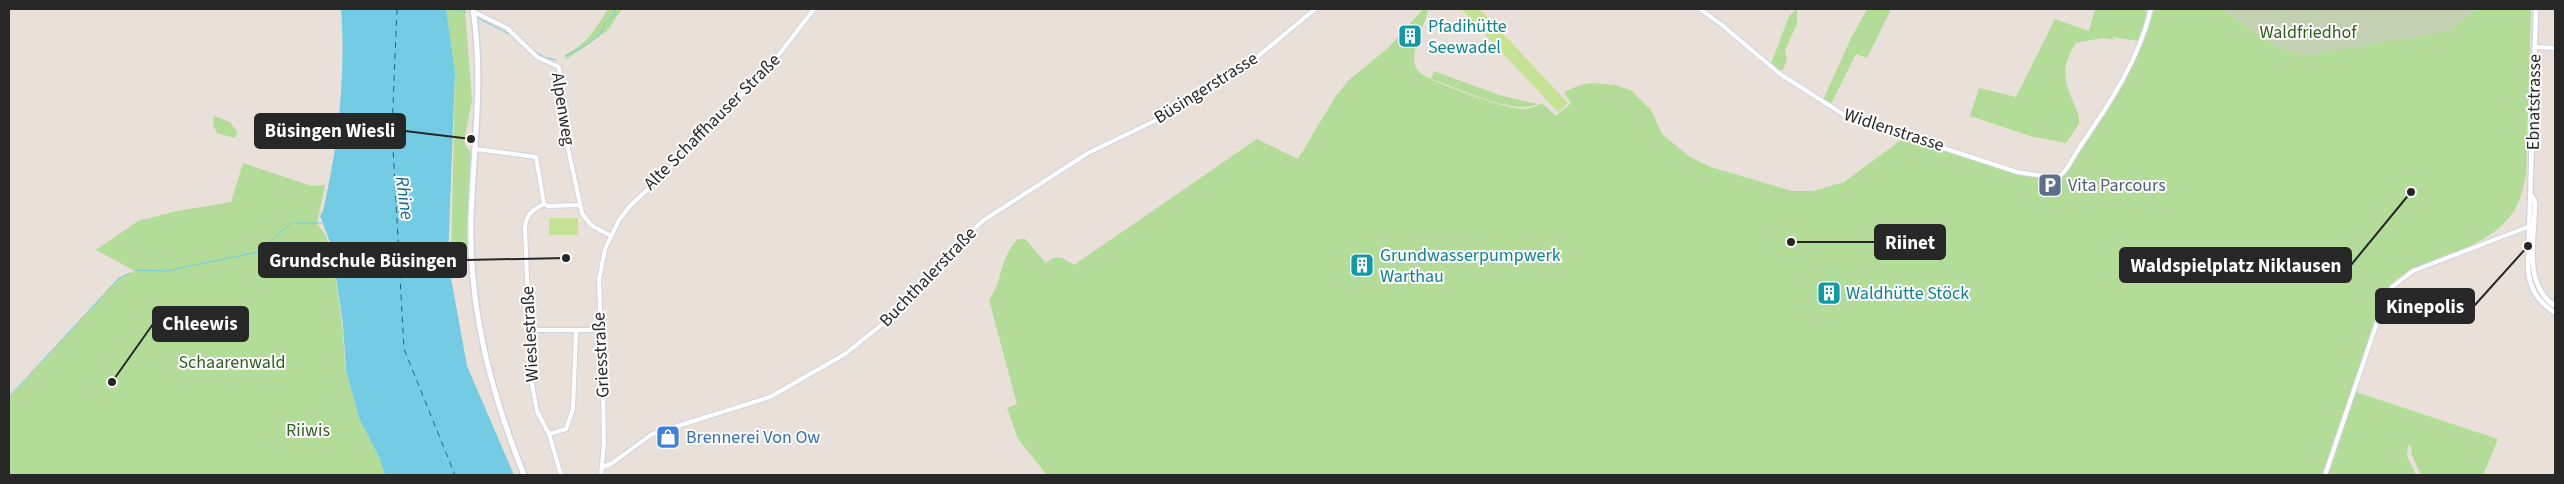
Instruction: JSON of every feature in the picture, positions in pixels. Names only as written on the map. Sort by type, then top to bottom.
[{"type":"main road","points":[[474,10],[479,60],[471,221],[472,260],[477,312],[496,401],[524,475]]},
{"type":"street","name":"Alte Schaffhauser Straße","points":[[611,236],[629,207],[684,156],[774,61],[814,9]]},
{"type":"street","name":"Büsingerstrasse","points":[[1088,152],[1169,114],[1250,63],[1315,9]]},
{"type":"street","name":"Widlenstrasse","points":[[1700,9],[1780,74],[1846,116],[2017,172],[2058,178],[2097,124],[2123,78],[2140,41],[2151,9]]},
{"type":"street","name":"Ebnatstrasse","points":[[2536,9],[2532,194],[2534,278],[2544,298],[2555,306]]},
{"type":"street","name":"Alpenweg","points":[[474,10],[507,28],[538,57],[559,67],[564,130],[580,204],[586,219],[611,236]]},
{"type":"street","points":[[2535,47],[2555,48]]},
{"type":"street","points":[[476,149],[536,157],[544,204],[548,206],[580,204]]},
{"type":"street","name":"Buchthalerstraße","points":[[602,467],[611,464],[652,434],[770,398],[844,354],[900,310],[973,229],[1002,207],[1088,152]]},
{"type":"street","name":"Wieslestraße","points":[[544,204],[531,211],[526,217],[531,379],[537,410],[549,434],[561,475]]},
{"type":"street","name":"Ebnatstrasse","points":[[2532,226],[2528,267],[2530,284],[2540,301],[2555,312]]},
{"type":"street","points":[[2325,475],[2382,308],[2392,287],[2413,271],[2532,226]]},
{"type":"street","name":"Griesstraße","points":[[601,475],[604,392],[599,280],[605,250],[611,236]]},
{"type":"street","points":[[529,330],[600,330]]},
{"type":"street","points":[[549,434],[566,429],[573,409],[576,330]]},
{"type":"green space","points":[[446,9],[465,9],[472,100],[464,142],[471,154],[468,258],[451,260],[455,72]]},
{"type":"green space","points":[[608,9],[622,9],[607,31],[567,59],[565,55],[585,41]]},
{"type":"green space","points":[[1423,9],[1428,9],[1415,50],[1415,64],[1417,70],[1435,81],[1468,94],[1515,108],[1524,109],[1542,103],[1556,116],[1571,103],[1564,92],[1580,85],[1591,83],[1616,85],[1632,91],[1651,110],[1662,134],[1690,157],[1711,167],[1792,191],[1813,191],[1844,182],[1908,135],[2017,172],[2056,178],[2064,170],[2123,78],[2140,41],[2111,37],[2116,40],[2102,38],[2076,43],[2066,63],[2065,72],[2068,88],[2079,117],[2079,124],[2066,143],[2030,136],[1970,116],[1979,88],[2016,97],[2055,19],[2089,31],[2095,9],[2147,9],[2141,35],[2151,9],[2222,9],[2276,46],[2303,56],[2470,14],[2476,9],[2531,9],[2526,177],[2518,203],[2510,217],[2499,228],[2472,245],[2414,271],[2389,291],[2325,475],[1047,475],[1018,439],[1007,408],[1017,404],[989,300],[994,293],[1012,245],[1018,239],[1025,239],[1046,263],[1057,257],[1074,265],[1257,139],[1298,159],[1335,97],[1349,80],[1389,47]]},
{"type":"green space","points":[[1461,9],[1480,9],[1568,103],[1558,112]]},
{"type":"green space","points":[[1797,9],[1797,24],[1785,50],[1787,59],[1783,70],[1779,71],[1771,64],[1789,16]]},
{"type":"green space","points":[[1867,9],[1891,9],[1867,58],[1856,54],[1830,106],[1824,101],[1824,98],[1851,38]]},
{"type":"green space","name":"Waldfriedhof","points":[[2222,9],[2476,9],[2449,31],[2303,56],[2276,46]]},
{"type":"green space","points":[[1434,71],[1499,95],[1537,104],[1527,107],[1515,106],[1485,99],[1431,79]]},
{"type":"green space","points":[[214,116],[230,122],[238,133],[234,138],[217,133],[213,125]]},
{"type":"green space","name":"Schaarenwald","points":[[243,163],[312,186],[325,185],[317,223],[326,236],[333,260],[343,331],[345,367],[359,418],[380,459],[385,475],[9,475],[9,398],[119,278],[135,271],[96,250],[138,221],[177,211],[231,202]]},
{"type":"green space","points":[[549,218],[578,218],[578,235],[549,235]]},
{"type":"green space","points":[[2356,392],[2498,439],[2483,475],[2421,475],[2412,456],[2411,447],[2408,445],[2407,456],[2416,475],[2328,475]]},
{"type":"water","name":"Rhine","points":[[341,9],[446,9],[455,72],[448,261],[467,366],[514,475],[385,475],[380,459],[359,418],[346,370],[343,324],[331,245],[320,216],[323,211],[333,162],[340,111]]},
{"type":"waterway","points":[[454,9],[466,12]]},
{"type":"waterway","points":[[565,56],[595,39],[600,34],[604,24],[614,16],[616,9]]},
{"type":"waterway","points":[[478,18],[509,34]]},
{"type":"waterway","points":[[532,50],[544,57],[556,60]]},
{"type":"waterway","points":[[281,232],[291,223]]},
{"type":"waterway","points":[[293,223],[322,223]]},
{"type":"waterway","points":[[136,270],[166,271],[258,252],[279,234]]},
{"type":"waterway","points":[[9,397],[119,278],[130,273]]},
{"type":"ferry route","points":[[397,9],[392,130],[404,349],[455,475]]},
{"type":"place","name":"Pfadihütte Seewadel","points":[[1410,36]]},
{"type":"place","name":"Büsingen Wiesli","points":[[471,139]]},
{"type":"place","name":"Vita Parcours","points":[[2050,185]]},
{"type":"place","name":"Waldspielplatz Niklausen","points":[[2411,192]]},
{"type":"place","name":"Riinet","points":[[1791,242]]},
{"type":"place","name":"Kinepolis","points":[[2528,246]]},
{"type":"place","name":"Grundschule Büsingen","points":[[566,258]]},
{"type":"place","name":"Grundwasserpumpwerk Warthau","points":[[1362,265]]},
{"type":"place","name":"Waldhütte Stöck","points":[[1829,293]]},
{"type":"place","name":"Chleewis","points":[[112,382]]},
{"type":"place","name":"Brennerei Von Ow","points":[[668,437]]},
{"type":"park label","name":"Riiwis","points":[[308,430]]}]
